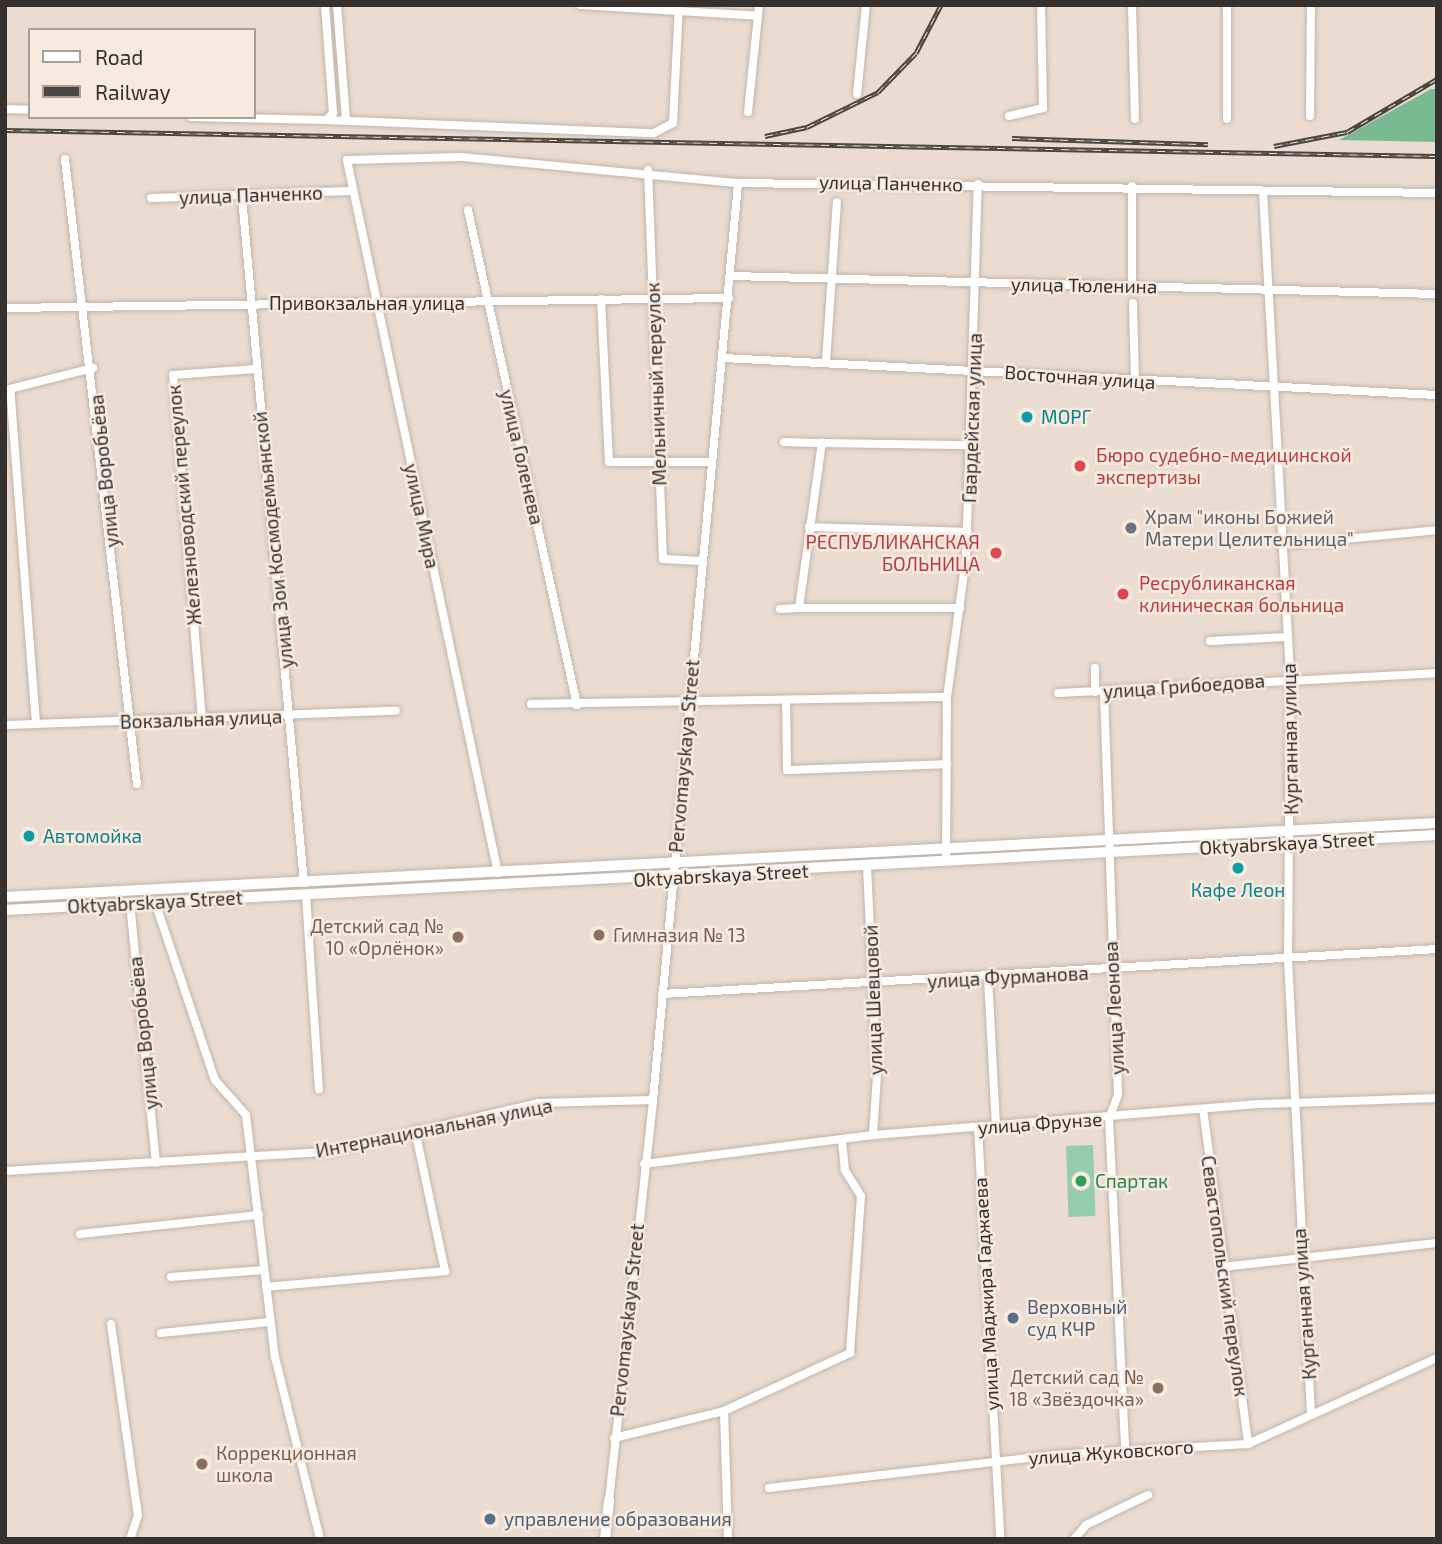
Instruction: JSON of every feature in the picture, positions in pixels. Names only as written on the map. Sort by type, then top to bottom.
[{"type":"main road","name":"Oktyabrskaya Street","points":[[5,897],[1437,823]]},
{"type":"main road","name":"Oktyabrskaya Street","points":[[5,911],[673,878],[1437,835]]},
{"type":"main road","name":"Pervomayskaya Street","points":[[605,1539],[609,1500]]},
{"type":"street","points":[[325,5],[333,113],[326,120]]},
{"type":"street","points":[[337,5],[346,120]]},
{"type":"street","points":[[580,5],[678,8],[758,16]]},
{"type":"street","points":[[748,112],[759,5]]},
{"type":"street","points":[[857,94],[866,5]]},
{"type":"street","points":[[1009,116],[1043,108],[1041,5]]},
{"type":"street","points":[[1132,5],[1135,119]]},
{"type":"street","points":[[1227,5],[1227,119]]},
{"type":"street","points":[[1310,116],[1311,5]]},
{"type":"street","points":[[256,118],[654,133],[673,123],[678,8]]},
{"type":"street","points":[[5,109],[28,110]]},
{"type":"street","name":"улица Панченко","points":[[347,160],[462,157],[648,170],[738,183],[1132,186],[1437,193]]},
{"type":"street","name":"улица Воробьёва","points":[[65,159],[93,369],[137,784]]},
{"type":"street","name":"улица Мира","points":[[347,160],[498,873]]},
{"type":"street","name":"Мельничный переулок","points":[[648,170],[663,559],[701,561]]},
{"type":"street","name":"Pervomayskaya Street","points":[[609,1500],[653,1100],[738,183]]},
{"type":"street","name":"Гвардейская улица","points":[[946,861],[947,697],[960,608],[967,532],[975,370],[978,184]]},
{"type":"street","points":[[1132,186],[1132,286]]},
{"type":"street","name":"улица Панченко","points":[[150,198],[242,197],[352,191]]},
{"type":"street","name":"Курганная улица","points":[[1263,191],[1290,679],[1292,832],[1286,844],[1288,959],[1296,1105],[1299,1257],[1311,1410]]},
{"type":"street","name":"улица Зои Космодемьянской","points":[[242,197],[249,303],[291,716],[304,883]]},
{"type":"street","points":[[826,362],[837,202]]},
{"type":"street","name":"улица Голенева","points":[[468,210],[577,705]]},
{"type":"street","name":"улица Тюленина","points":[[731,276],[1437,293]]},
{"type":"street","name":"Привокзальная улица","points":[[5,308],[249,303],[377,306],[729,298]]},
{"type":"street","points":[[601,299],[609,462],[710,463]]},
{"type":"street","points":[[1133,303],[1135,380]]},
{"type":"street","name":"Восточная улица","points":[[723,358],[1437,395]]},
{"type":"street","points":[[36,724],[10,389],[93,369]]},
{"type":"street","name":"Железноводский переулок","points":[[202,719],[173,375],[256,369]]},
{"type":"street","points":[[784,442],[972,445]]},
{"type":"street","points":[[799,608],[822,443]]},
{"type":"street","points":[[809,527],[967,532]]},
{"type":"street","points":[[1282,545],[1437,530]]},
{"type":"street","points":[[780,609],[960,608]]},
{"type":"street","points":[[1210,641],[1287,637]]},
{"type":"street","name":"улица Леонова","points":[[1095,668],[1099,692],[1118,1095],[1109,1118],[1125,1448]]},
{"type":"street","name":"улица Грибоедова","points":[[1058,693],[1437,673]]},
{"type":"street","points":[[531,704],[689,704],[947,697]]},
{"type":"street","points":[[786,700],[787,770],[947,764]]},
{"type":"street","name":"Вокзальная улица","points":[[5,725],[396,711]]},
{"type":"street","name":"улица Шевцовой","points":[[867,866],[873,985],[873,1135]]},
{"type":"street","points":[[306,895],[319,1090]]},
{"type":"street","points":[[155,902],[215,1080],[229,1102],[244,1108],[270,1322],[286,1414],[320,1539]]},
{"type":"street","name":"улица Воробьёва","points":[[130,903],[156,1163]]},
{"type":"street","name":"улица Фурманова","points":[[663,994],[873,985],[1437,949]]},
{"type":"street","points":[[988,978],[996,1126]]},
{"type":"street","name":"улица Фрунзе","points":[[645,1164],[873,1135],[1203,1109],[1437,1098]]},
{"type":"street","name":"Интернациональная улица","points":[[5,1171],[252,1159],[328,1152],[538,1104],[653,1100]]},
{"type":"street","name":"Севастопольский переулок","points":[[1203,1109],[1222,1267],[1248,1444]]},
{"type":"street","name":"улица Маджира Гаджаева","points":[[978,1127],[999,1539]]},
{"type":"street","points":[[267,1287],[445,1271],[415,1130]]},
{"type":"street","points":[[614,1438],[724,1411],[850,1353],[861,1196],[845,1170],[842,1139]]},
{"type":"street","points":[[80,1234],[259,1215]]},
{"type":"street","points":[[1222,1267],[1437,1243]]},
{"type":"street","points":[[170,1277],[264,1270]]},
{"type":"street","points":[[161,1333],[270,1322]]},
{"type":"street","points":[[111,1324],[138,1515],[130,1539]]},
{"type":"street","name":"улица Жуковского","points":[[769,1488],[1125,1448],[1248,1444],[1311,1410],[1437,1358]]},
{"type":"street","points":[[724,1411],[728,1539]]},
{"type":"street","points":[[1073,1539],[1086,1525],[1148,1495]]},
{"type":"green space","points":[[1431,89],[1437,89],[1437,142],[1339,140]]},
{"type":"green space","name":"Спартак","points":[[1093,1145],[1095,1216],[1068,1217],[1066,1146]]},
{"type":"railway","points":[[765,136],[807,127],[878,92],[916,53],[941,5]]},
{"type":"railway","points":[[1274,146],[1347,132],[1437,79]]},
{"type":"railway","points":[[5,130],[1437,156]]},
{"type":"railway","points":[[1012,138],[1208,144]]},
{"type":"place","name":"МОРГ","points":[[1027,417]]},
{"type":"place","name":"Бюро судебно-медицинской экспертизы","points":[[1080,466]]},
{"type":"place","name":"Храм \"иконы Божией Матери Целительница\"","points":[[1131,528]]},
{"type":"place","name":"РЕСПУБЛИКАНСКАЯ БОЛЬНИЦА","points":[[996,553]]},
{"type":"place","name":"Ресрубликанская клиническая больница","points":[[1123,594]]},
{"type":"place","name":"Автомойка","points":[[29,836]]},
{"type":"place","name":"Кафе Леон","points":[[1238,868]]},
{"type":"place","name":"Гимназия № 13","points":[[599,935]]},
{"type":"place","name":"Детский сад № 10 «Орлёнок»","points":[[458,937]]},
{"type":"place","name":"Спартак","points":[[1081,1181]]},
{"type":"place","name":"Верховный суд КЧР","points":[[1013,1318]]},
{"type":"place","name":"Детский сад № 18 «Звёздочка»","points":[[1158,1388]]},
{"type":"place","name":"Коррекционная школа","points":[[202,1464]]},
{"type":"place","name":"управление образования","points":[[490,1519]]}]
